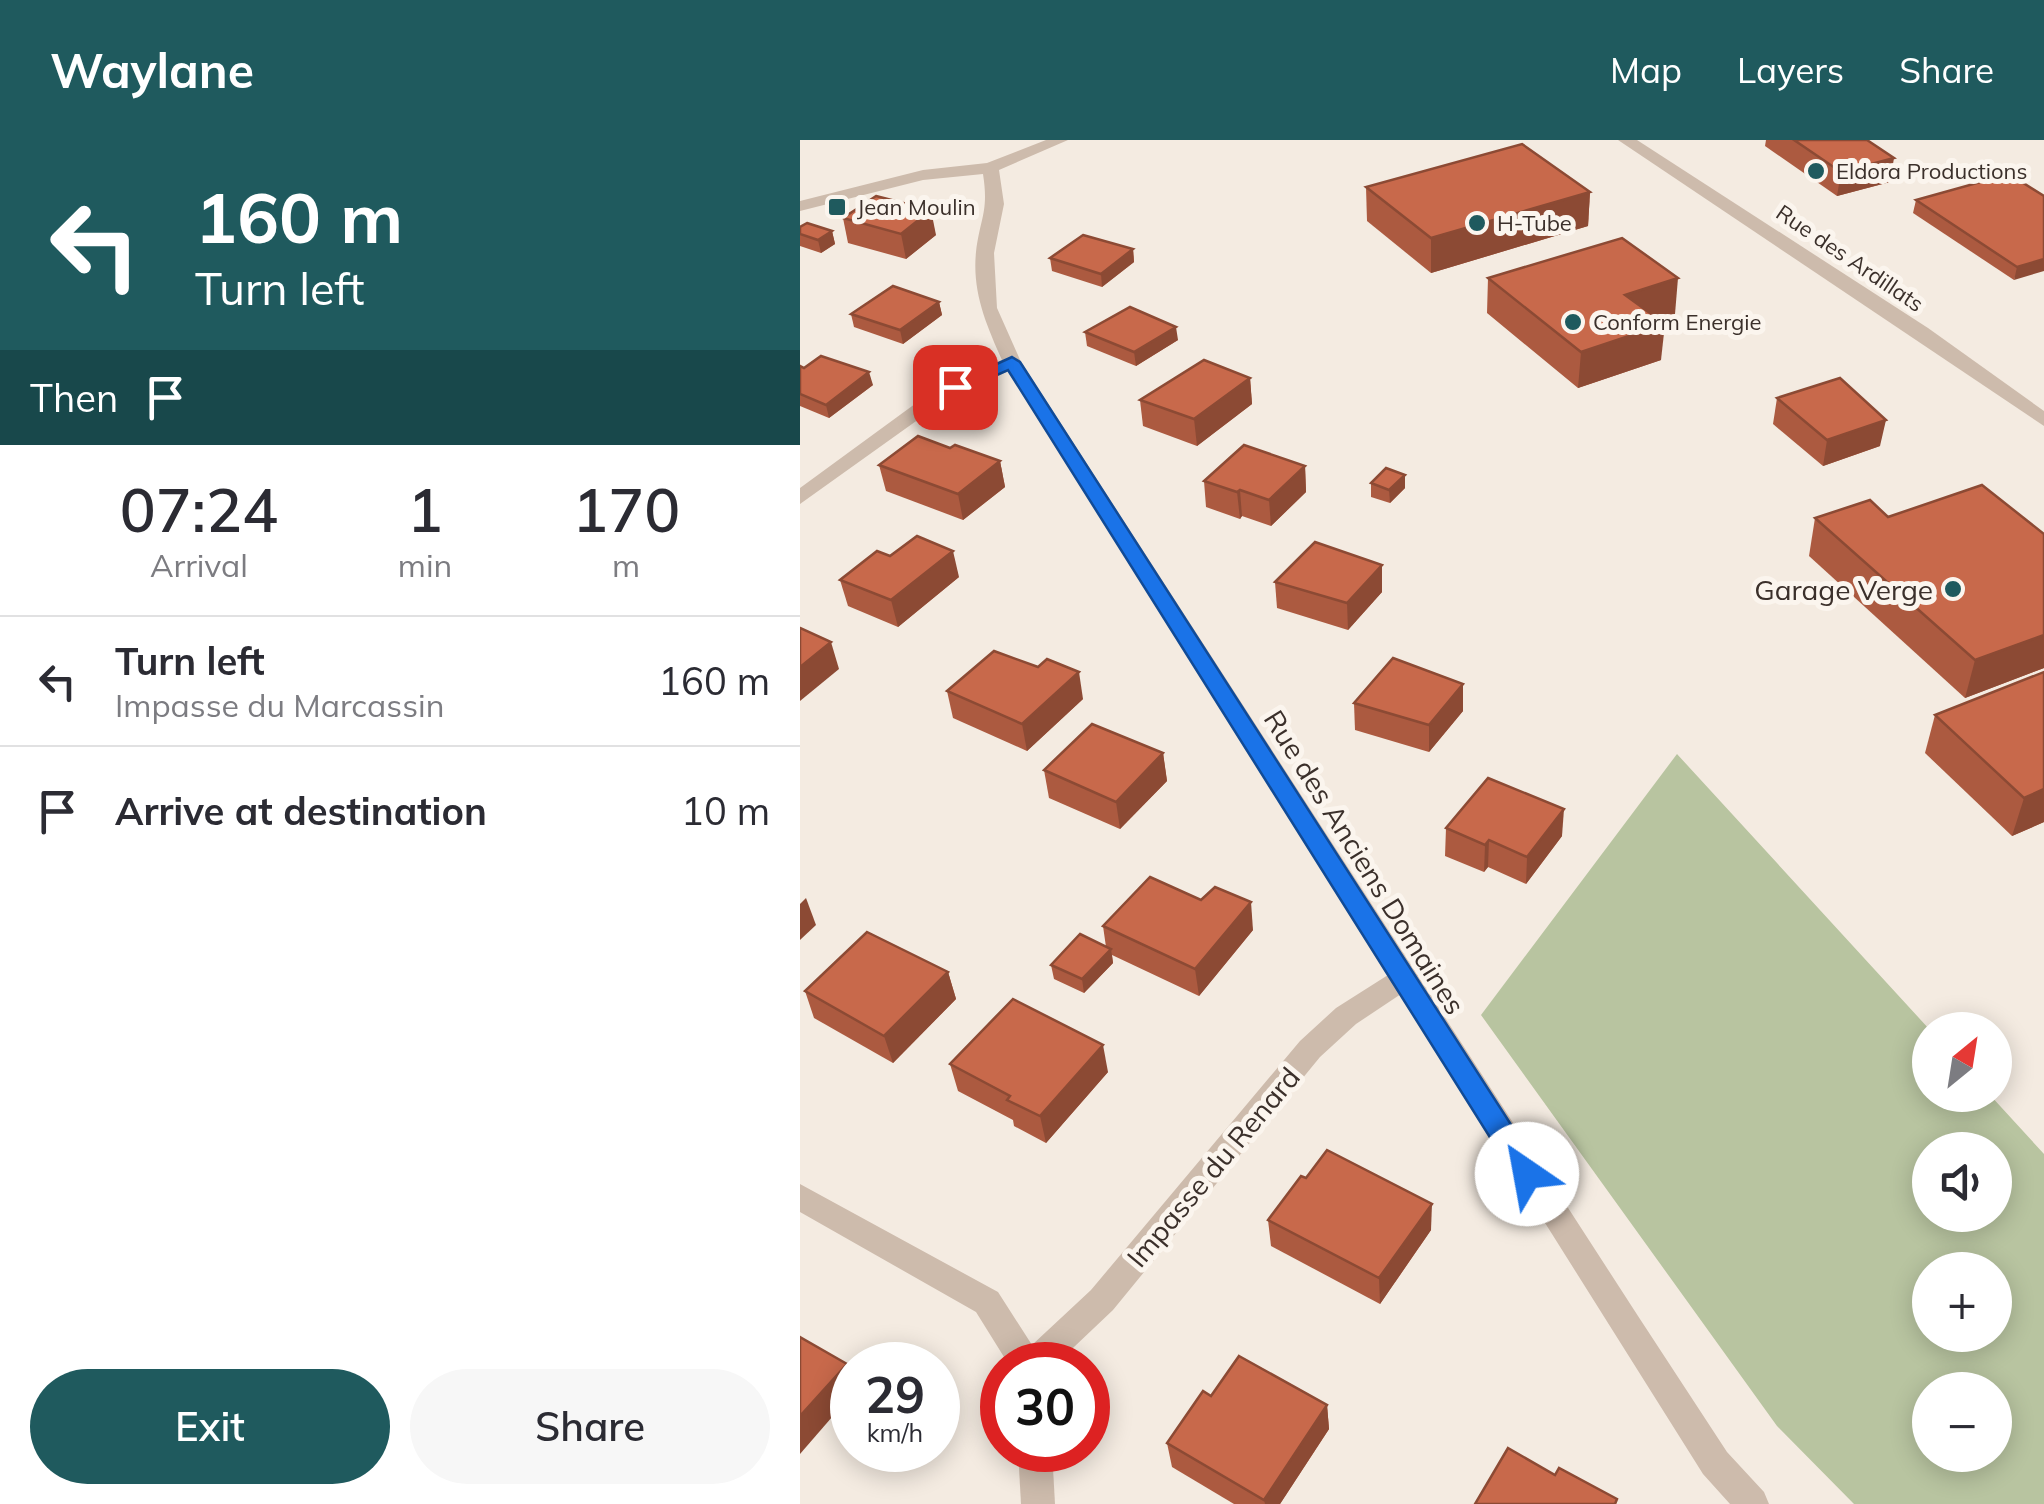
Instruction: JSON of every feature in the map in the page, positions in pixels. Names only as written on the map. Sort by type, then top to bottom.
[{"type":"street","points":[[800,206],[923,175],[990,168],[1060,140]]},
{"type":"street","name":"Rue des Ardillats","points":[[1626,140],[1920,332],[2044,420]]},
{"type":"street","name":"Rue des Anciens Domaines","points":[[990,168],[996,204],[985,252],[988,308],[1012,362],[1228,698],[1402,980],[1714,1463],[1752,1504]]},
{"type":"street","points":[[800,498],[926,405],[1012,362]]},
{"type":"street","name":"Impasse du Renard","points":[[1055,1342],[1102,1300],[1310,1049],[1346,1016],[1402,980]]},
{"type":"street","name":"Impasse du Renard","points":[[800,1196],[987,1302],[1014,1342]]},
{"type":"street","points":[[1036,1472],[1038,1504]]},
{"type":"green space","points":[[1677,754],[1914,1012],[1912,1112],[2006,1112],[2044,1154],[2044,1504],[1854,1504],[1777,1426],[1481,1015]]},
{"type":"building","points":[[1794,140],[1867,140],[1894,158],[1841,172]]},
{"type":"building","points":[[1522,144],[1590,192],[1431,238],[1366,187]]},
{"type":"building","points":[[2009,174],[2044,196],[2044,259],[2017,267],[1916,200]]},
{"type":"building","points":[[876,196],[931,210],[901,234],[843,218]]},
{"type":"building","points":[[807,223],[832,231],[818,240],[800,234],[800,227]]},
{"type":"building","points":[[1083,235],[1133,249],[1101,274],[1050,258]]},
{"type":"building","points":[[1622,238],[1678,278],[1625,295],[1665,324],[1581,352],[1488,278]]},
{"type":"building","points":[[893,286],[939,302],[900,330],[851,314]]},
{"type":"building","points":[[1130,307],[1176,327],[1134,352],[1085,332]]},
{"type":"building","points":[[821,356],[869,372],[826,405],[800,394],[800,366],[804,368]]},
{"type":"building","points":[[1204,360],[1250,378],[1194,419],[1140,400]]},
{"type":"building","points":[[1840,378],[1886,420],[1827,440],[1777,398]]},
{"type":"building","points":[[918,436],[1000,461],[958,494],[879,465]]},
{"type":"building","points":[[1244,445],[1305,466],[1269,500],[1204,481]]},
{"type":"building","points":[[1386,468],[1405,475],[1389,490],[1371,483]]},
{"type":"building","points":[[1982,485],[2044,534],[2044,635],[1975,660],[1815,518],[1870,500],[1888,517]]},
{"type":"building","points":[[917,536],[953,551],[891,600],[840,580],[877,551],[890,556]]},
{"type":"building","points":[[1315,542],[1382,565],[1347,603],[1275,582]]},
{"type":"building","points":[[800,628],[831,642],[800,667]]},
{"type":"building","points":[[994,651],[1038,667],[1047,659],[1079,672],[1022,724],[947,691]]},
{"type":"building","points":[[1393,658],[1463,684],[1429,725],[1354,703]]},
{"type":"building","points":[[2044,672],[2044,789],[2024,798],[1935,715]]},
{"type":"building","points":[[1092,724],[1163,753],[1116,802],[1044,770]]},
{"type":"building","points":[[1488,778],[1564,809],[1527,857],[1489,840],[1485,845],[1446,828]]},
{"type":"building","points":[[1150,877],[1201,900],[1215,887],[1251,902],[1195,969],[1103,926]]},
{"type":"building","points":[[867,932],[948,972],[884,1036],[805,991]]},
{"type":"building","points":[[1080,934],[1111,949],[1082,979],[1051,965]]},
{"type":"building","points":[[1013,999],[1103,1045],[1040,1116],[950,1064]]},
{"type":"building","points":[[1327,1150],[1432,1204],[1379,1278],[1268,1220],[1301,1176],[1306,1178]]},
{"type":"building","points":[[800,1337],[830,1354],[830,1383],[800,1416]]},
{"type":"building","points":[[1239,1356],[1327,1405],[1264,1500],[1167,1443],[1203,1391],[1211,1396]]},
{"type":"building","points":[[1508,1448],[1555,1475],[1559,1468],[1617,1499],[1615,1504],[1475,1504]]},
{"type":"place","name":"Eldora Productions","points":[[1816,171]]},
{"type":"place","name":"Jean Moulin","points":[[837,207]]},
{"type":"place","name":"H-Tube","points":[[1477,223]]},
{"type":"place","name":"Conform Energie","points":[[1573,322]]},
{"type":"place","name":"Garage Verge","points":[[1953,589]]},
{"type":"route","points":[[955,387],[1012,362],[1527,1174]]}]
